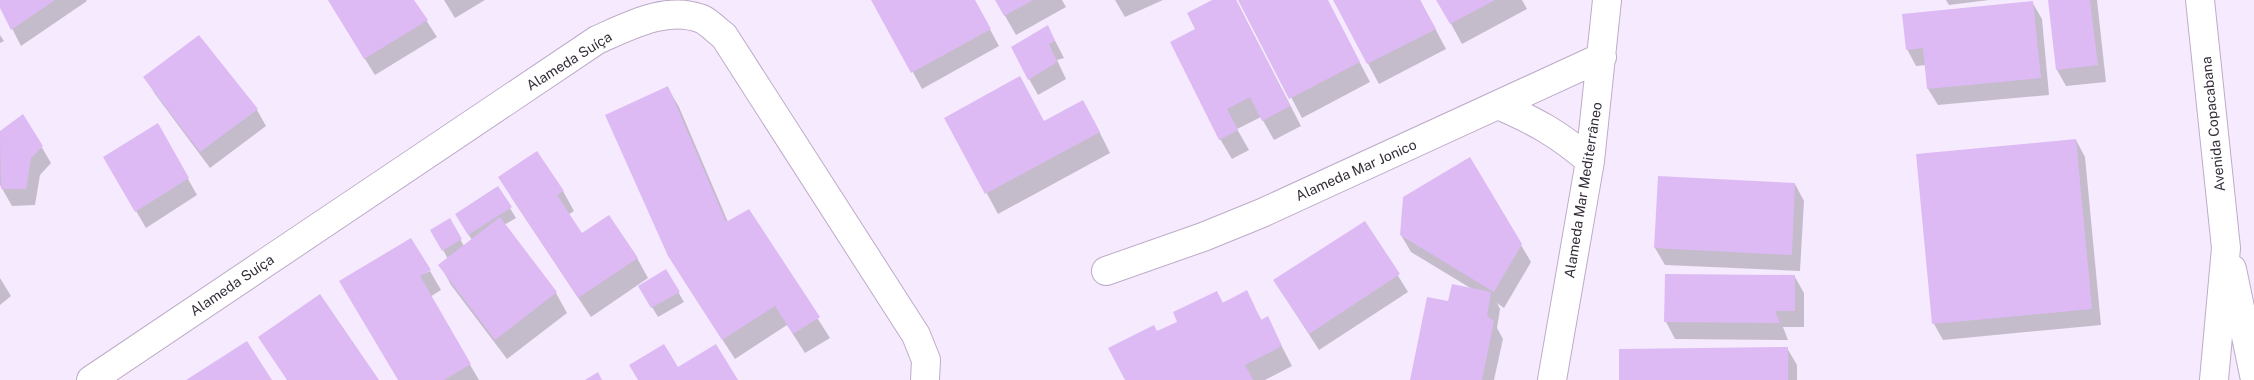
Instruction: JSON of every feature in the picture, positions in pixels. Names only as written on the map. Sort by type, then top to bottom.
[{"type":"street","name":"Alameda Mar Mediterrâneo","points":[[1552,380],[1590,161],[1607,0]]},
{"type":"street","name":"Avenida Copacabana","points":[[2200,0],[2226,248],[2233,272],[2254,375]]},
{"type":"street","name":"Alameda Suíça","points":[[91,380],[597,40],[638,22],[679,14],[704,20],[724,36],[916,335],[926,360],[925,380]]},
{"type":"street","name":"Alameda Mar Jonico","points":[[1106,271],[1203,237],[1262,213],[1602,57]]},
{"type":"street","points":[[1498,105],[1539,123],[1566,140],[1590,161]]},
{"type":"street","name":"Avenida Copacabana","points":[[2214,380],[2226,248]]},
{"type":"building","points":[[0,0],[55,0],[11,30],[0,8]]},
{"type":"building","points":[[328,0],[414,0],[428,20],[364,59]]},
{"type":"building","points":[[871,0],[975,0],[991,29],[911,73]]},
{"type":"building","points":[[995,0],[1033,0],[1004,16]]},
{"type":"building","points":[[1212,0],[1236,0],[1290,106],[1262,121],[1250,97],[1227,109],[1238,130],[1219,140],[1170,42],[1195,29],[1187,13]]},
{"type":"building","points":[[1238,0],[1328,0],[1360,62],[1289,99]]},
{"type":"building","points":[[1333,0],[1420,0],[1436,29],[1367,64]]},
{"type":"building","points":[[1436,0],[1495,0],[1450,24]]},
{"type":"building","points":[[2048,0],[2090,0],[2098,65],[2056,70]]},
{"type":"building","points":[[2033,1],[2041,78],[1927,89],[1923,48],[1906,50],[1902,14]]},
{"type":"building","points":[[1048,25],[1055,41],[1049,44],[1057,62],[1028,80],[1011,47]]},
{"type":"building","points":[[199,35],[258,109],[200,152],[143,77]]},
{"type":"building","points":[[1020,76],[1044,121],[1083,100],[1100,132],[985,194],[944,118]]},
{"type":"building","points":[[668,86],[726,222],[749,209],[820,317],[793,334],[775,306],[722,340],[668,256],[605,115]]},
{"type":"building","points":[[23,114],[43,146],[31,158],[26,189],[1,189],[0,131]]},
{"type":"building","points":[[158,123],[189,178],[135,212],[103,157]]},
{"type":"building","points":[[2076,139],[2092,309],[1932,324],[1916,154]]},
{"type":"building","points":[[537,151],[564,191],[557,195],[582,233],[609,215],[638,258],[578,298],[498,177]]},
{"type":"building","points":[[1470,157],[1522,244],[1494,292],[1400,235],[1403,197]]},
{"type":"building","points":[[1658,176],[1795,183],[1792,255],[1654,248]]},
{"type":"building","points":[[498,186],[512,207],[468,235],[455,214]]},
{"type":"building","points":[[500,217],[557,292],[495,340],[438,265]]},
{"type":"building","points":[[450,218],[462,239],[442,251],[430,230]]},
{"type":"building","points":[[1365,221],[1400,274],[1309,334],[1273,280]]},
{"type":"building","points":[[411,238],[431,270],[420,276],[471,364],[444,380],[398,380],[339,281]]},
{"type":"building","points":[[666,269],[680,292],[651,308],[638,286]]},
{"type":"building","points":[[1665,274],[1795,275],[1795,311],[1775,311],[1780,323],[1664,322]]},
{"type":"building","points":[[1452,284],[1491,292],[1487,316],[1494,321],[1482,380],[1410,380],[1427,297],[1448,301]]},
{"type":"building","points":[[1247,290],[1261,320],[1268,316],[1282,346],[1245,365],[1253,380],[1125,380],[1108,348],[1154,325],[1157,331],[1177,322],[1173,312],[1217,291],[1223,303]]},
{"type":"building","points":[[320,294],[379,380],[287,380],[258,337]]},
{"type":"building","points":[[247,341],[272,380],[186,380]]},
{"type":"building","points":[[664,344],[678,367],[716,344],[738,380],[638,380],[629,365]]},
{"type":"building","points":[[1788,347],[1788,380],[1619,380],[1619,349]]},
{"type":"building","points":[[598,372],[602,380],[585,380]]}]
